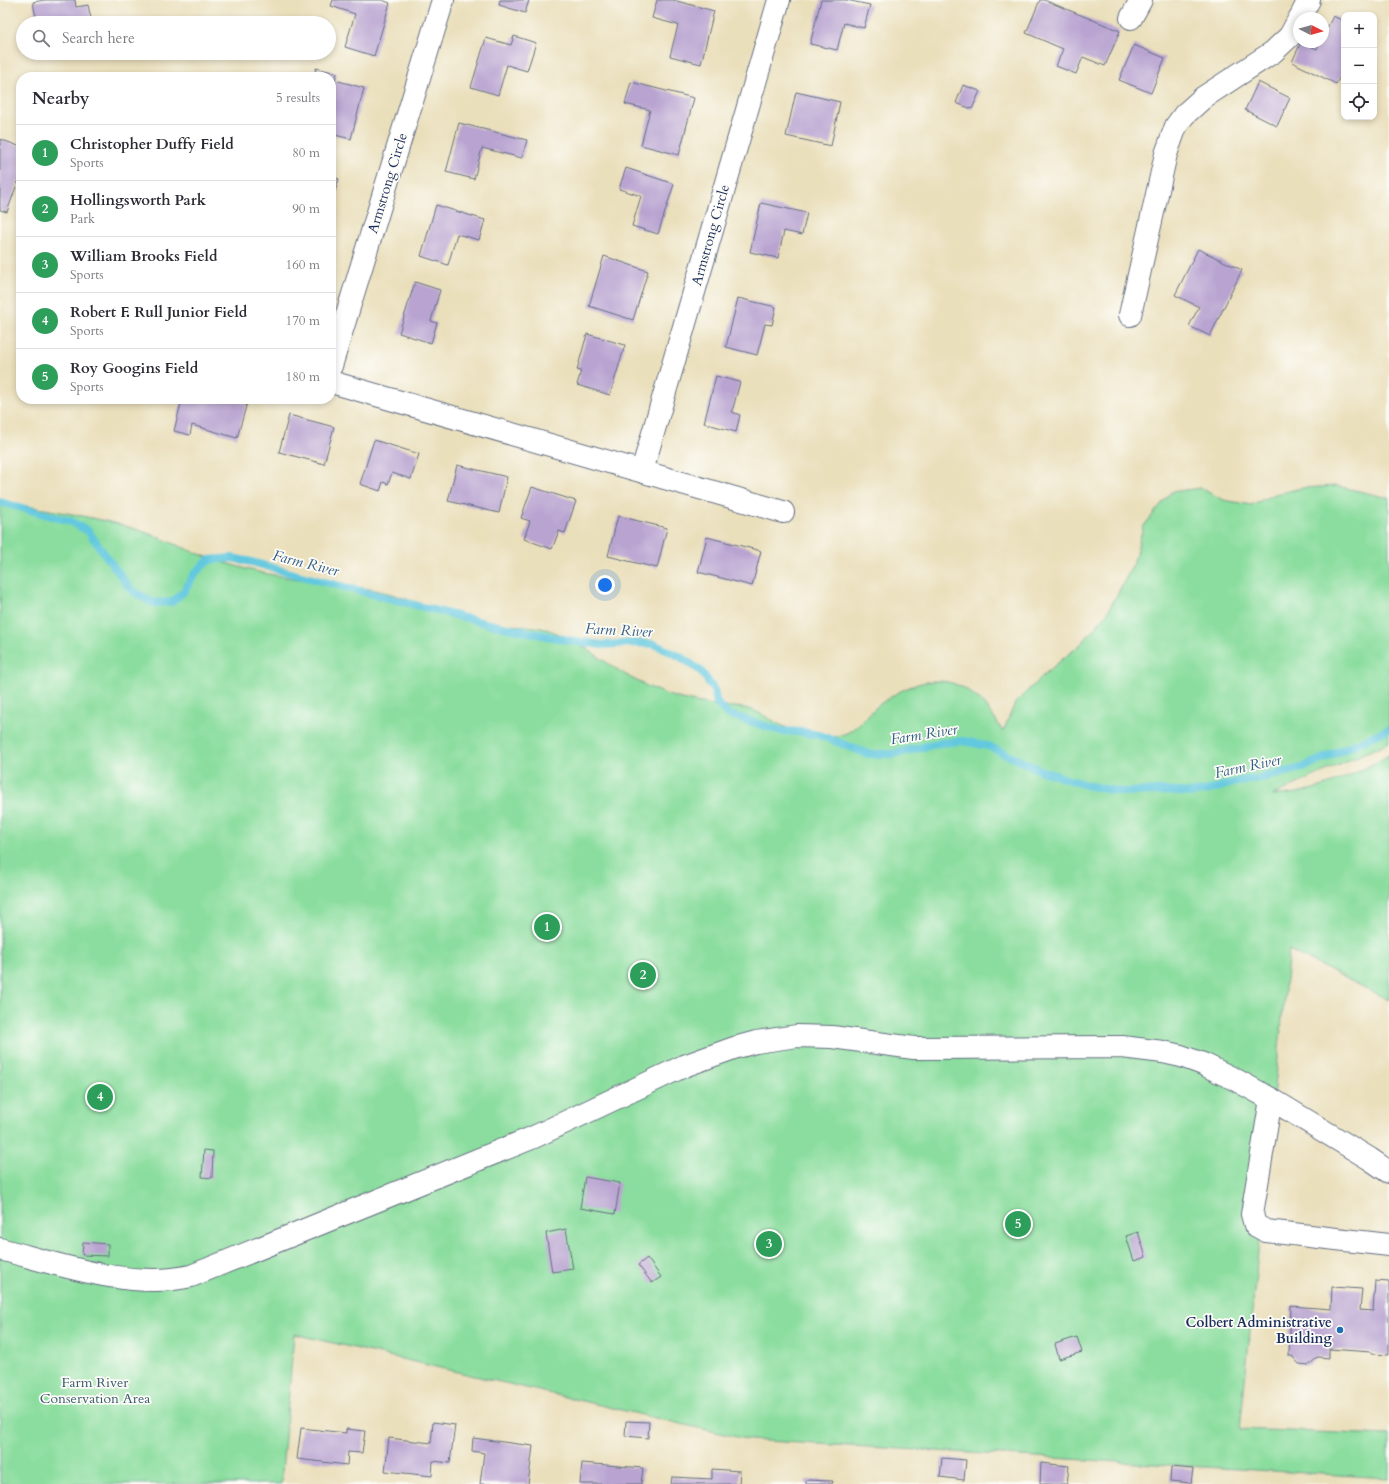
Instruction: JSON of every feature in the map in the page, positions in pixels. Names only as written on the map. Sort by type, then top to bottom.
[{"type":"street","name":"Armstrong Circle","points":[[336,350],[443,0]]},
{"type":"street","name":"Armstrong Circle","points":[[642,471],[779,0]]},
{"type":"street","points":[[1303,12],[1309,0]]},
{"type":"street","points":[[1130,315],[1166,154],[1176,126],[1204,97],[1273,52],[1290,36],[1293,30]]},
{"type":"street","points":[[336,383],[783,512]]},
{"type":"street","points":[[0,1249],[113,1276],[163,1280],[191,1276],[534,1137],[684,1066],[741,1046],[797,1036],[832,1037],[920,1048],[1098,1047],[1144,1049],[1181,1056],[1202,1064],[1271,1099],[1389,1172]]},
{"type":"street","points":[[1271,1099],[1252,1214],[1255,1225],[1266,1231],[1389,1245]]},
{"type":"green space","name":"Farm River Conservation Area","points":[[1337,486],[1389,498],[1389,742],[1273,795],[1304,792],[1318,788],[1362,770],[1389,755],[1389,1000],[1289,950],[1240,1429],[1389,1435],[1389,1478],[750,1440],[294,1334],[281,1484],[0,1484],[0,501],[122,525],[146,532],[213,559],[262,573],[375,590],[479,623],[523,626],[549,630],[575,642],[631,678],[666,694],[697,702],[749,709],[758,712],[794,731],[814,736],[827,737],[838,736],[853,729],[874,709],[902,690],[920,683],[936,681],[951,683],[965,689],[979,699],[1003,732],[1015,703],[1047,672],[1081,644],[1106,615],[1133,565],[1143,527],[1171,492],[1200,488],[1224,500],[1251,505],[1275,494],[1302,488]]},
{"type":"building","points":[[45,0],[75,0],[76,7],[88,5],[90,16],[36,16],[33,2]]},
{"type":"building","points":[[333,0],[382,0],[390,3],[374,56],[345,47],[355,14],[331,6]]},
{"type":"building","points":[[500,0],[529,0],[525,13],[499,5]]},
{"type":"building","points":[[657,0],[673,0],[714,11],[701,64],[670,56],[678,25],[652,18]]},
{"type":"building","points":[[821,0],[846,0],[870,5],[864,28],[844,23],[837,50],[810,44]]},
{"type":"building","points":[[1040,0],[1044,0],[1120,31],[1105,66],[1083,57],[1076,74],[1056,66],[1063,49],[1026,33]]},
{"type":"building","points":[[1333,16],[1341,20],[1341,75],[1336,84],[1292,62],[1298,48],[1329,48],[1329,24]]},
{"type":"building","points":[[514,36],[536,43],[527,71],[507,65],[498,95],[471,87],[486,38],[511,45]]},
{"type":"building","points":[[1134,45],[1165,58],[1151,93],[1119,80]]},
{"type":"building","points":[[316,68],[333,72],[315,72]]},
{"type":"building","points":[[336,80],[364,88],[351,139],[336,135]]},
{"type":"building","points":[[631,82],[694,98],[679,155],[641,145],[650,110],[625,104]]},
{"type":"building","points":[[1258,82],[1290,98],[1277,126],[1245,110]]},
{"type":"building","points":[[963,85],[980,91],[972,109],[956,103]]},
{"type":"building","points":[[796,92],[840,102],[831,146],[786,136]]},
{"type":"building","points":[[459,123],[527,140],[522,158],[482,148],[474,179],[446,172]]},
{"type":"building","points":[[0,139],[16,145],[16,187],[7,212],[0,210]]},
{"type":"building","points":[[626,168],[674,184],[658,234],[632,226],[641,196],[619,189]]},
{"type":"building","points":[[336,178],[339,179],[336,188]]},
{"type":"building","points":[[761,203],[807,213],[802,235],[784,231],[778,258],[750,252]]},
{"type":"building","points":[[436,205],[485,220],[479,240],[457,234],[448,265],[421,256]]},
{"type":"building","points":[[1198,249],[1242,270],[1210,336],[1189,326],[1199,307],[1175,295]]},
{"type":"building","points":[[604,256],[648,271],[633,320],[589,306]]},
{"type":"building","points":[[415,282],[440,290],[431,321],[437,323],[431,343],[399,333]]},
{"type":"building","points":[[738,298],[776,307],[772,325],[765,324],[757,355],[726,347]]},
{"type":"building","points":[[587,334],[625,345],[610,395],[577,385],[581,371],[577,370]]},
{"type":"building","points":[[716,376],[740,382],[732,412],[740,415],[736,432],[704,423]]},
{"type":"building","points":[[181,404],[247,404],[237,438],[192,425],[190,435],[174,431]]},
{"type":"building","points":[[289,415],[334,427],[324,464],[279,452]]},
{"type":"building","points":[[374,440],[419,454],[411,479],[392,473],[388,484],[383,482],[380,491],[360,484]]},
{"type":"building","points":[[457,465],[507,477],[499,513],[448,501]]},
{"type":"building","points":[[532,487],[576,501],[565,533],[559,531],[552,549],[524,539],[530,521],[521,518]]},
{"type":"building","points":[[618,516],[667,528],[657,568],[608,556]]},
{"type":"building","points":[[707,537],[761,551],[752,586],[698,572]]},
{"type":"building","points":[[204,1150],[213,1151],[212,1178],[202,1177]]},
{"type":"building","points":[[585,1177],[620,1183],[615,1214],[580,1208]]},
{"type":"building","points":[[566,1229],[573,1269],[552,1272],[546,1233]]},
{"type":"building","points":[[1138,1232],[1146,1257],[1134,1261],[1126,1236]]},
{"type":"building","points":[[83,1242],[108,1244],[108,1256],[82,1255]]},
{"type":"building","points":[[647,1258],[661,1277],[652,1283],[638,1265]]},
{"type":"building","name":"Colbert Administrative Building","points":[[1375,1281],[1389,1282],[1389,1355],[1329,1349],[1329,1358],[1318,1357],[1309,1365],[1299,1364],[1292,1356],[1289,1356],[1291,1306],[1331,1309],[1332,1287],[1362,1289],[1360,1310],[1373,1311]]},
{"type":"building","points":[[1077,1337],[1082,1352],[1059,1359],[1055,1344]]},
{"type":"building","points":[[626,1421],[649,1422],[648,1438],[625,1436]]},
{"type":"building","points":[[433,1422],[455,1425],[450,1463],[433,1461],[432,1476],[385,1471],[389,1438],[431,1443]]},
{"type":"building","points":[[301,1428],[346,1433],[346,1429],[365,1431],[362,1453],[348,1452],[347,1465],[297,1459]]},
{"type":"building","points":[[473,1438],[533,1446],[528,1484],[480,1484],[484,1453],[472,1451]]},
{"type":"building","points":[[942,1458],[966,1460],[964,1480],[940,1477]]},
{"type":"building","points":[[582,1463],[643,1468],[641,1484],[580,1484]]},
{"type":"building","points":[[1041,1463],[1069,1466],[1067,1484],[1040,1484]]},
{"type":"building","points":[[1171,1467],[1193,1469],[1191,1483],[1170,1481]]},
{"type":"building","points":[[712,1469],[740,1471],[739,1484],[671,1484],[672,1477],[712,1479]]},
{"type":"building","points":[[806,1480],[833,1481],[832,1484],[806,1484]]},
{"type":"waterway","name":"Farm River","points":[[0,502],[70,521],[88,531],[131,590],[153,603],[172,602],[184,591],[195,573],[209,560],[232,558],[489,624],[567,640],[602,645],[632,643],[654,644],[681,657],[701,671],[714,690],[717,703],[727,714],[781,731],[803,732],[822,736],[868,754],[893,754],[940,743],[963,741],[988,746],[1042,771],[1086,785],[1120,792],[1165,791],[1191,793],[1210,790],[1240,781],[1261,778],[1302,768],[1389,729]]},
{"type":"place","name":"Christopher Duffy Field","points":[[547,927]]},
{"type":"place","name":"Hollingsworth Park","points":[[643,975]]},
{"type":"place","name":"Robert F. Rull Junior Field","points":[[100,1097]]},
{"type":"place","name":"Roy Googins Field","points":[[1018,1224]]},
{"type":"place","name":"William Brooks Field","points":[[769,1244]]},
{"type":"place","name":"Colbert Administrative Building","points":[[1340,1330]]}]
